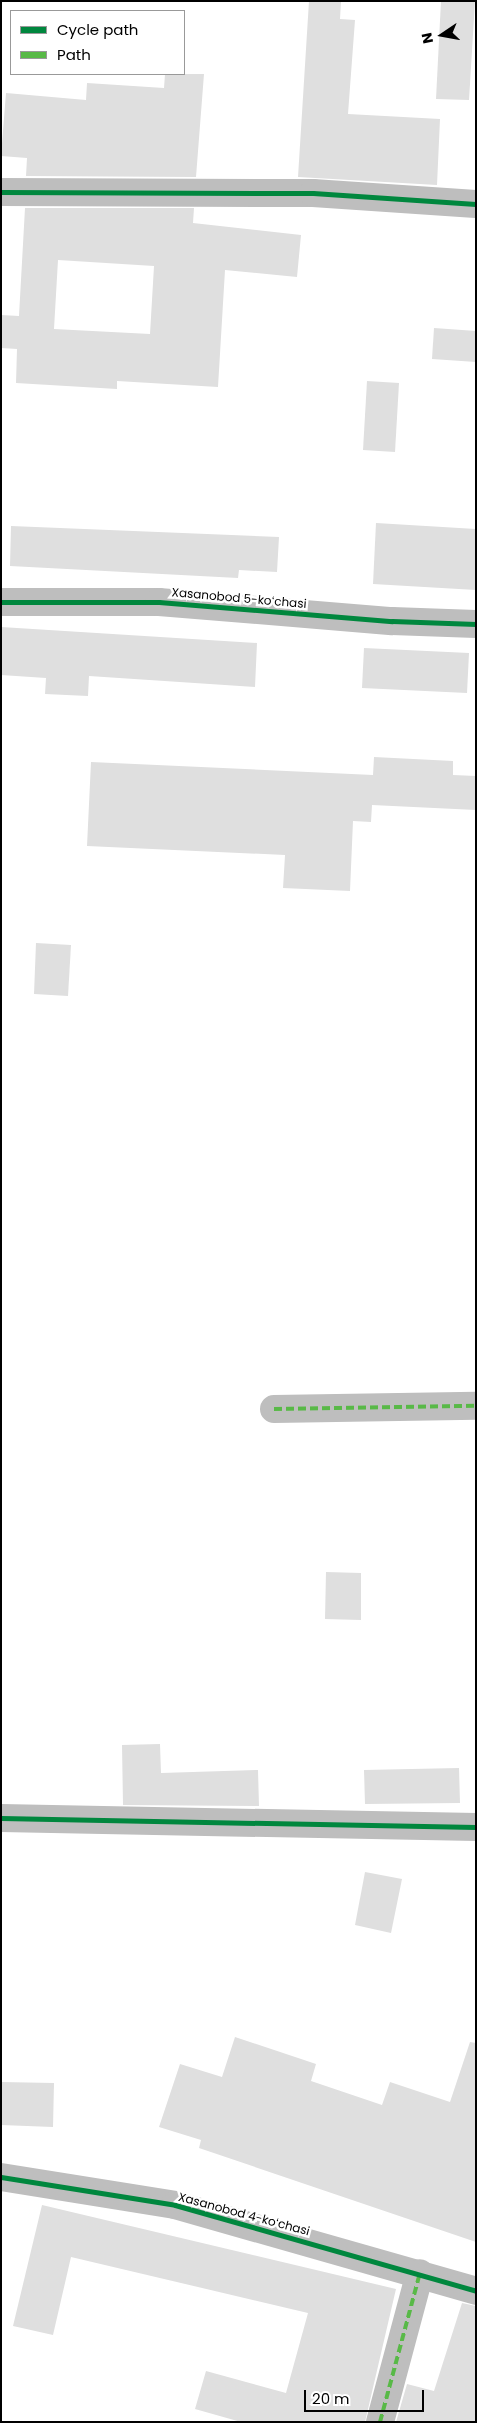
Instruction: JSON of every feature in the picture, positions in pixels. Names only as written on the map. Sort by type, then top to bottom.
[{"type":"street","points":[[1,192],[313,192],[476,204]]},
{"type":"street","name":"Xasanobod 5-koʻchasi","points":[[1,602],[159,602],[392,621],[476,624]]},
{"type":"street","points":[[274,1409],[476,1406]]},
{"type":"street","points":[[1,1818],[476,1827]]},
{"type":"street","name":"Xasanobod 4-koʻchasi","points":[[1,2177],[176,2205],[420,2273],[476,2291]]},
{"type":"street","points":[[380,2422],[420,2273]]},
{"type":"building","points":[[309,1],[341,1],[340,19],[355,20],[348,114],[440,119],[437,185],[298,177]]},
{"type":"building","points":[[441,1],[475,1],[469,100],[436,99]]},
{"type":"building","points":[[204,74],[196,177],[26,176],[27,158],[1,156],[6,93],[86,100],[87,83],[164,88],[165,75]]},
{"type":"building","points":[[25,208],[194,208],[193,223],[301,235],[297,277],[225,270],[218,387],[117,381],[117,389],[16,383],[17,349],[1,348],[1,315],[19,316]],"holes":[[[58,260],[154,266],[150,334],[54,329]]]},
{"type":"building","points":[[434,328],[476,331],[476,362],[432,359]]},
{"type":"building","points":[[367,381],[399,383],[395,452],[363,450]]},
{"type":"building","points":[[376,523],[476,529],[476,590],[373,584]]},
{"type":"building","points":[[11,526],[279,537],[277,572],[239,570],[238,578],[10,566]]},
{"type":"building","points":[[1,627],[257,643],[255,687],[89,676],[88,696],[45,694],[46,678],[1,675]]},
{"type":"building","points":[[364,648],[469,653],[467,693],[362,688]]},
{"type":"building","points":[[374,757],[453,761],[453,775],[476,776],[476,810],[372,805],[371,822],[353,821],[350,891],[283,888],[285,855],[87,846],[91,762],[373,775]]},
{"type":"building","points":[[36,943],[71,945],[68,996],[34,994]]},
{"type":"building","points":[[326,1572],[361,1573],[361,1620],[325,1619]]},
{"type":"building","points":[[160,1744],[161,1773],[258,1770],[259,1806],[123,1805],[122,1745]]},
{"type":"building","points":[[459,1768],[460,1803],[365,1804],[364,1770]]},
{"type":"building","points":[[365,1872],[402,1879],[391,1933],[355,1925]]},
{"type":"building","points":[[235,2037],[316,2064],[311,2081],[382,2105],[390,2082],[450,2102],[470,2042],[476,2043],[476,2242],[199,2148],[201,2140],[159,2127],[180,2064],[222,2077]]},
{"type":"building","points":[[1,2082],[54,2083],[53,2127],[1,2125]]},
{"type":"building","points":[[42,2205],[396,2289],[365,2422],[241,2422],[195,2409],[206,2371],[286,2393],[308,2313],[71,2257],[53,2335],[13,2326]]},
{"type":"building","points":[[462,2303],[476,2306],[476,2422],[396,2422],[407,2384],[434,2391]]},
{"type":"marked path","points":[[274,1409],[476,1406]]},
{"type":"marked path","points":[[380,2422],[420,2273]]},
{"type":"cycle path","points":[[1,192],[313,193],[476,204]]},
{"type":"cycle path","points":[[1,602],[159,602],[392,621],[476,624]]},
{"type":"cycle path","points":[[1,1818],[476,1827]]},
{"type":"cycle path","points":[[1,2177],[175,2205],[476,2291]]}]
